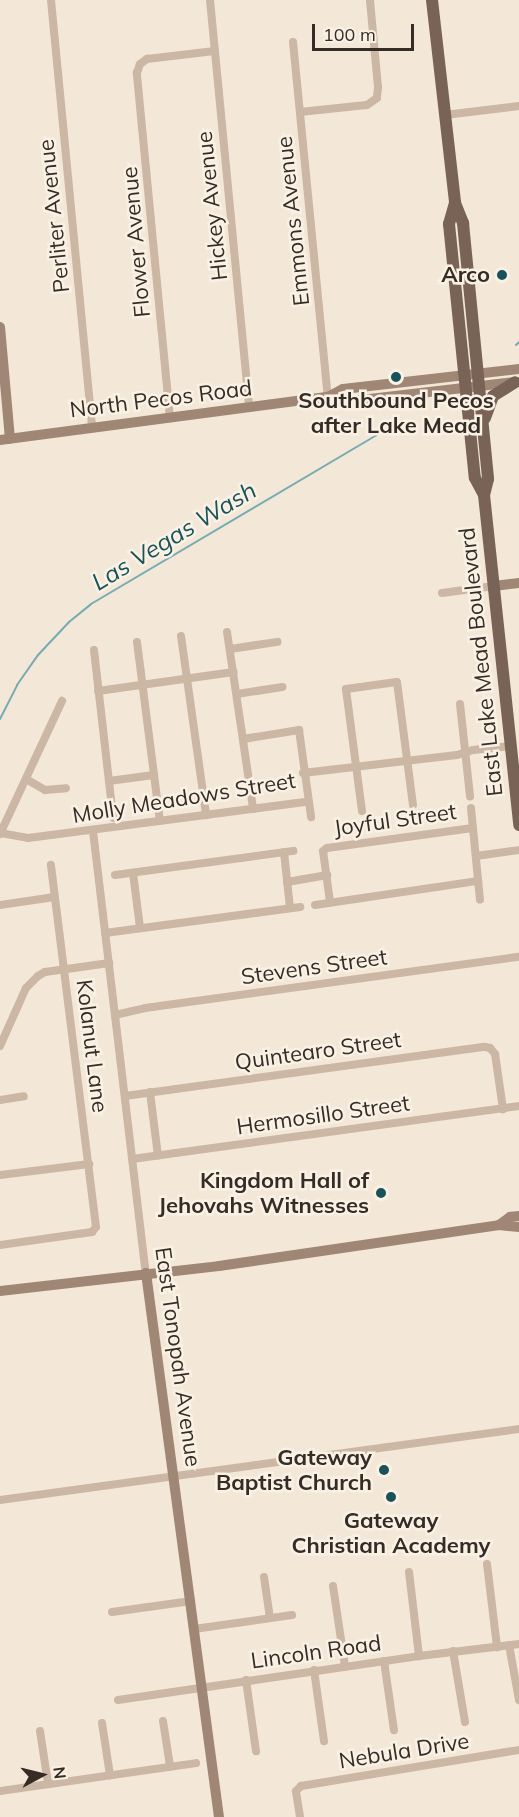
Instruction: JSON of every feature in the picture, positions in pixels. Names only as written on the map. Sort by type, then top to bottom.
[{"type":"main road","name":"East Lake Mead Boulevard","points":[[432,0],[455,203],[463,223],[488,479],[484,495],[518,794],[519,825]]},
{"type":"main road","name":"East Lake Mead Boulevard","points":[[455,203],[449,224],[475,478],[484,495]]},
{"type":"main road","points":[[483,425],[493,396],[517,382]]},
{"type":"street","name":"Perliter Avenue","points":[[51,0],[92,428]]},
{"type":"street","name":"Hickey Avenue","points":[[210,0],[249,408]]},
{"type":"street","points":[[300,112],[367,105],[376,98],[378,87],[370,0]]},
{"type":"street","name":"Emmons Avenue","points":[[293,42],[328,397]]},
{"type":"street","name":"Flower Avenue","points":[[170,418],[137,73],[140,64],[147,59],[215,51]]},
{"type":"street","points":[[445,115],[519,106]]},
{"type":"street","points":[[0,327],[5,440]]},
{"type":"street","name":"North Pecos Road","points":[[5,440],[328,397],[343,389],[519,369]]},
{"type":"street","name":"North Pecos Road","points":[[328,397],[344,402],[517,382]]},
{"type":"street","points":[[442,593],[519,583]]},
{"type":"street","points":[[227,632],[253,809]]},
{"type":"street","points":[[181,636],[206,815]]},
{"type":"street","points":[[137,642],[160,821]]},
{"type":"street","points":[[230,649],[277,642]]},
{"type":"street","points":[[94,650],[113,818]]},
{"type":"street","points":[[98,691],[234,672]]},
{"type":"street","points":[[362,811],[346,689],[398,682],[413,805]]},
{"type":"street","points":[[237,694],[282,687]]},
{"type":"street","points":[[0,834],[62,701]]},
{"type":"street","points":[[460,704],[470,796]]},
{"type":"street","name":"Molly Meadows Street","points":[[0,834],[28,838],[307,802],[299,730],[243,739]]},
{"type":"street","points":[[303,773],[457,755],[511,746]]},
{"type":"street","points":[[109,781],[154,775]]},
{"type":"street","points":[[26,778],[45,790],[66,788]]},
{"type":"street","points":[[307,802],[311,817]]},
{"type":"street","points":[[471,808],[480,900]]},
{"type":"street","name":"Joyful Street","points":[[327,875],[323,851],[327,848],[473,828]]},
{"type":"street","name":"East Tonopah Avenue","points":[[93,831],[146,1273],[219,1817]]},
{"type":"street","points":[[476,856],[519,850]]},
{"type":"street","points":[[115,875],[289,851],[287,882],[290,908]]},
{"type":"street","name":"Kolanut Lane","points":[[0,1245],[92,1232],[96,1221],[51,865]]},
{"type":"street","points":[[133,873],[140,928]]},
{"type":"street","points":[[287,882],[327,875],[330,902]]},
{"type":"street","points":[[315,905],[478,881]]},
{"type":"street","points":[[0,904],[54,897]]},
{"type":"street","points":[[105,933],[300,907]]},
{"type":"street","name":"Stevens Street","points":[[115,1015],[145,1008],[519,957]]},
{"type":"street","points":[[0,1046],[26,988],[45,972],[109,963]]},
{"type":"street","name":"Quintearo Street","points":[[125,1095],[490,1048],[495,1054],[502,1109]]},
{"type":"street","points":[[150,1092],[158,1156]]},
{"type":"street","points":[[0,1100],[24,1096]]},
{"type":"street","name":"Hermosillo Street","points":[[132,1159],[519,1106]]},
{"type":"street","points":[[0,1176],[89,1164]]},
{"type":"street","points":[[499,1226],[510,1217],[519,1216]]},
{"type":"street","points":[[0,1291],[219,1266],[499,1226],[519,1227]]},
{"type":"street","points":[[0,1500],[519,1430]]},
{"type":"street","points":[[487,1564],[497,1647]]},
{"type":"street","points":[[409,1572],[419,1656]]},
{"type":"street","points":[[264,1577],[270,1618]]},
{"type":"street","points":[[333,1586],[345,1666]]},
{"type":"street","points":[[112,1612],[190,1601]]},
{"type":"street","points":[[194,1629],[292,1615]]},
{"type":"street","name":"Lincoln Road","points":[[118,1700],[345,1666],[519,1644]]},
{"type":"street","points":[[509,1645],[519,1700]]},
{"type":"street","points":[[453,1652],[465,1722]]},
{"type":"street","points":[[384,1661],[394,1730]]},
{"type":"street","points":[[314,1671],[324,1741]]},
{"type":"street","points":[[246,1680],[256,1751]]},
{"type":"street","points":[[163,1721],[170,1766]]},
{"type":"street","points":[[102,1723],[110,1775]]},
{"type":"street","points":[[40,1731],[48,1783]]},
{"type":"street","name":"Nebula Drive","points":[[300,1817],[296,1791],[306,1785],[519,1750]]},
{"type":"street","points":[[0,1791],[196,1763]]},
{"type":"waterway","name":"Las Vegas Wash","points":[[516,345],[519,342]]},
{"type":"waterway","name":"Las Vegas Wash","points":[[0,719],[17,685],[38,655],[69,622],[91,604],[402,420]]},
{"type":"place","name":"Arco","points":[[502,275]]},
{"type":"place","name":"Southbound Pecos after Lake Mead","points":[[396,377]]},
{"type":"place","name":"Kingdom Hall of Jehovahs Witnesses","points":[[381,1193]]},
{"type":"place","name":"Gateway Baptist Church","points":[[384,1470]]},
{"type":"place","name":"Gateway Christian Academy","points":[[391,1497]]}]
